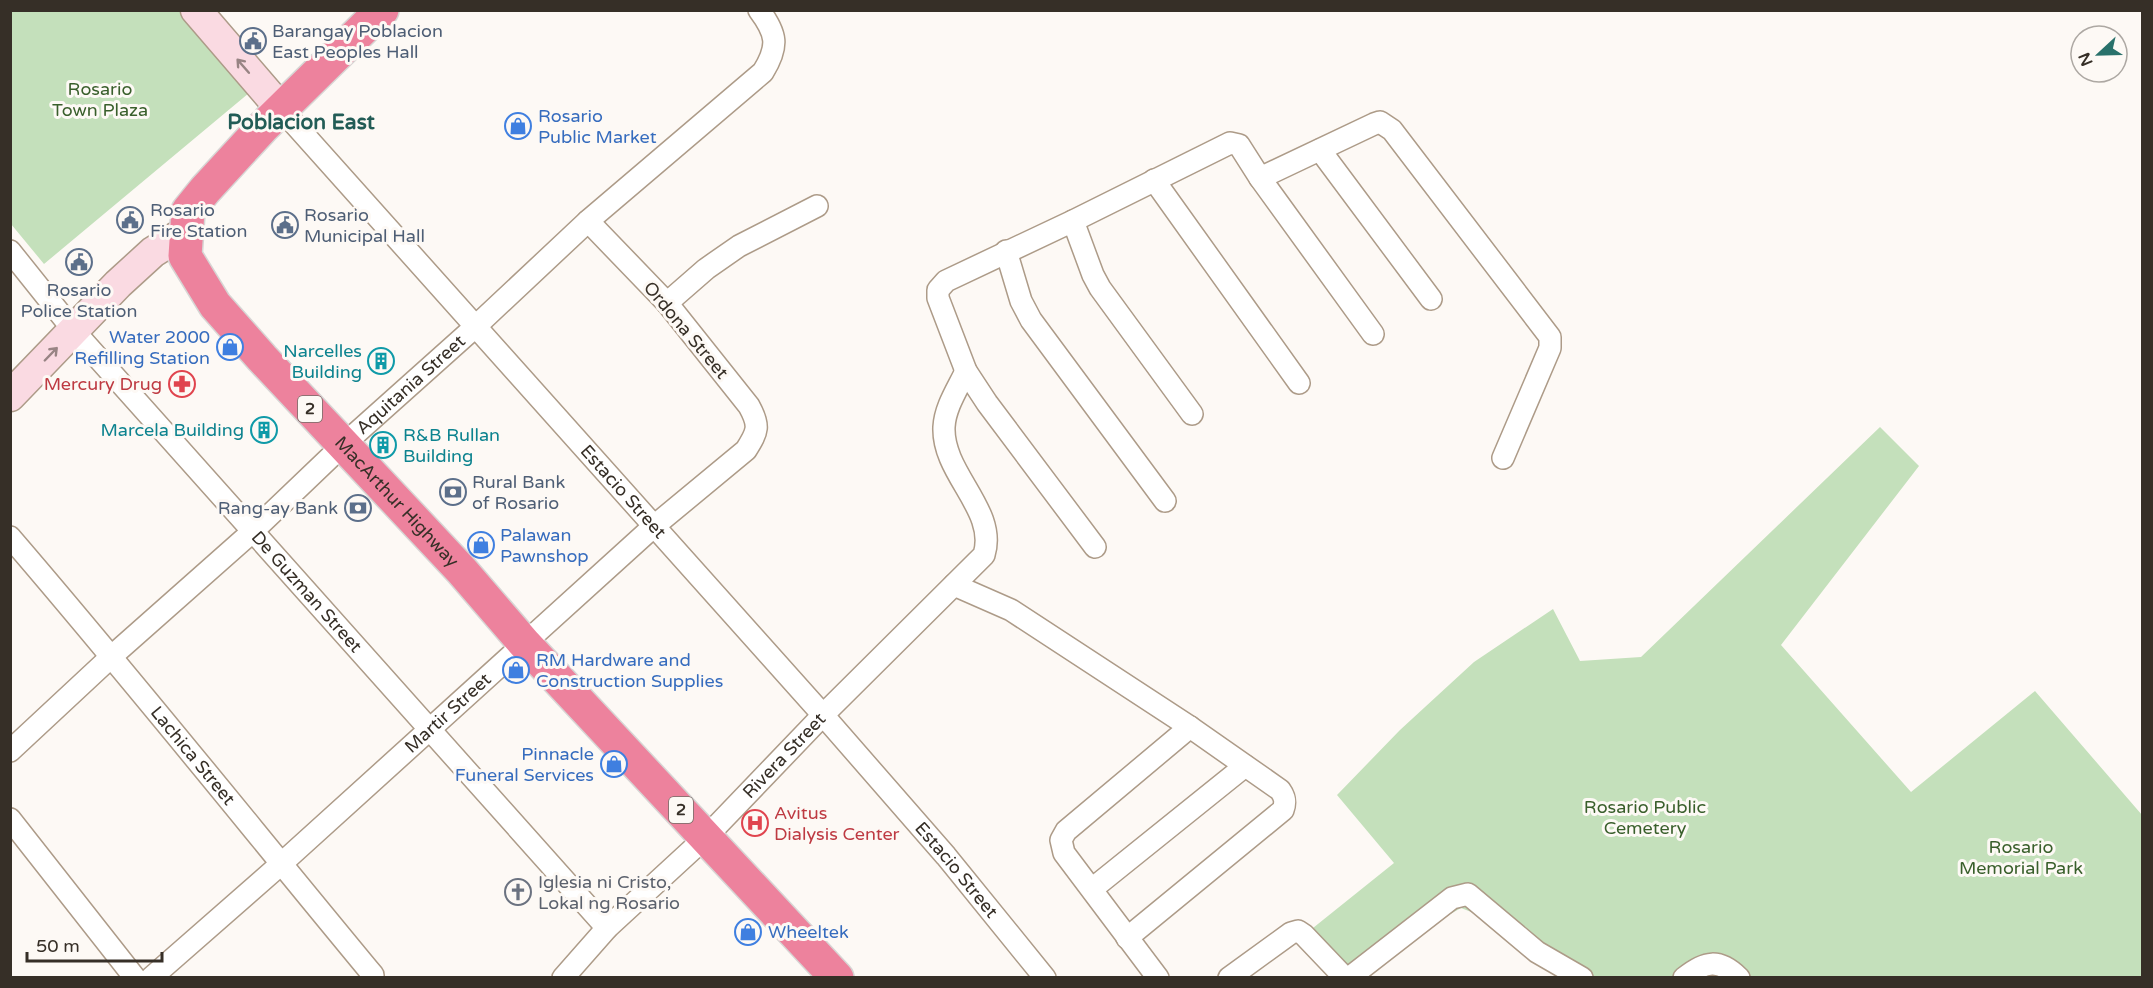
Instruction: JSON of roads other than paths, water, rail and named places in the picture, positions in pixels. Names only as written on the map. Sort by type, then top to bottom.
[{"type":"highway","name":"MacArthur Highway","points":[[382,10],[262,128],[188,211],[185,256],[215,305],[462,571],[524,643],[837,978]]},
{"type":"main road","name":"Estacio Street","points":[[196,10],[282,110]]},
{"type":"main road","points":[[10,396],[118,284],[153,252],[185,232]]},
{"type":"street","name":"Aquitania Street","points":[[10,751],[112,656],[252,532],[343,445],[476,327],[588,221],[763,72],[773,56],[774,44],[772,29],[759,10]]},
{"type":"street","name":"Estacio Street","points":[[282,110],[823,716],[946,856],[1046,978]]},
{"type":"street","points":[[1260,178],[1374,124],[1380,122],[1392,129],[1547,332],[1551,342],[1503,458]]},
{"type":"street","points":[[1095,547],[987,403],[966,371],[938,298],[938,290],[946,280],[1233,143],[1239,145],[1260,178],[1373,334]]},
{"type":"street","points":[[1320,150],[1431,300]]},
{"type":"street","points":[[1154,180],[1299,383]]},
{"type":"street","points":[[667,303],[706,269],[732,251],[817,206]]},
{"type":"street","name":"Ordona Street","points":[[588,221],[667,303],[749,406],[757,426],[746,450]]},
{"type":"street","points":[[1073,221],[1092,275],[1100,288],[1192,414]]},
{"type":"street","name":"De Guzman Street","points":[[10,250],[74,331],[607,928]]},
{"type":"street","points":[[1006,250],[1021,302],[1031,320],[1165,501]]},
{"type":"street","name":"Rivera Street","points":[[563,978],[607,928],[707,837],[823,716],[984,555],[987,544],[985,526],[944,442],[946,414],[966,371]]},
{"type":"street","name":"Martir Street","points":[[151,978],[281,864],[653,527],[746,450]]},
{"type":"street","name":"Lachica Street","points":[[10,537],[112,656],[373,975]]},
{"type":"street","points":[[954,585],[1011,610],[1191,727],[1280,790],[1285,800],[1283,810],[1127,938]]},
{"type":"street","points":[[1158,978],[1064,853],[1061,845],[1063,835],[1191,727]]},
{"type":"street","points":[[1092,890],[1245,766]]},
{"type":"street","points":[[10,819],[135,978]]},
{"type":"street","points":[[1229,978],[1291,933],[1298,931],[1304,934],[1347,978],[1452,898],[1467,894],[1537,952],[1582,978]]},
{"type":"street","points":[[1684,978],[1694,970],[1711,963],[1722,964],[1730,968],[1739,978]]},
{"type":"place","name":"Barangay Poblacion East Peoples Hall","points":[[253,41]]},
{"type":"place","name":"Rosario Public Market","points":[[518,126]]},
{"type":"place","name":"Rosario Fire Station","points":[[130,220]]},
{"type":"place","name":"Rosario Municipal Hall","points":[[285,225]]},
{"type":"place","name":"Rosario Police Station","points":[[79,262]]},
{"type":"place","name":"Water 2000 Refilling Station","points":[[230,347]]},
{"type":"place","name":"Narcelles Building","points":[[381,361]]},
{"type":"place","name":"Mercury Drug","points":[[182,384]]},
{"type":"place","name":"Marcela Building","points":[[264,430]]},
{"type":"place","name":"R&B Rullan Building","points":[[383,445]]},
{"type":"place","name":"Rural Bank of Rosario","points":[[453,492]]},
{"type":"place","name":"Rang-ay Bank","points":[[358,508]]},
{"type":"place","name":"Palawan Pawnshop","points":[[481,545]]},
{"type":"place","name":"RM Hardware and Construction Supplies","points":[[516,670]]},
{"type":"place","name":"Pinnacle Funeral Services","points":[[614,764]]},
{"type":"place","name":"Avitus Dialysis Center","points":[[755,823]]},
{"type":"place","name":"Iglesia ni Cristo, Lokal ng Rosario","points":[[518,892]]},
{"type":"place","name":"Wheeltek","points":[[748,932]]},
{"type":"district","name":"Poblacion East","points":[[301,122]]},
{"type":"park label","name":"Rosario Town Plaza","points":[[100,100]]},
{"type":"park label","name":"Rosario Public Cemetery","points":[[1645,817]]},
{"type":"park label","name":"Rosario Memorial Park","points":[[2021,857]]}]
